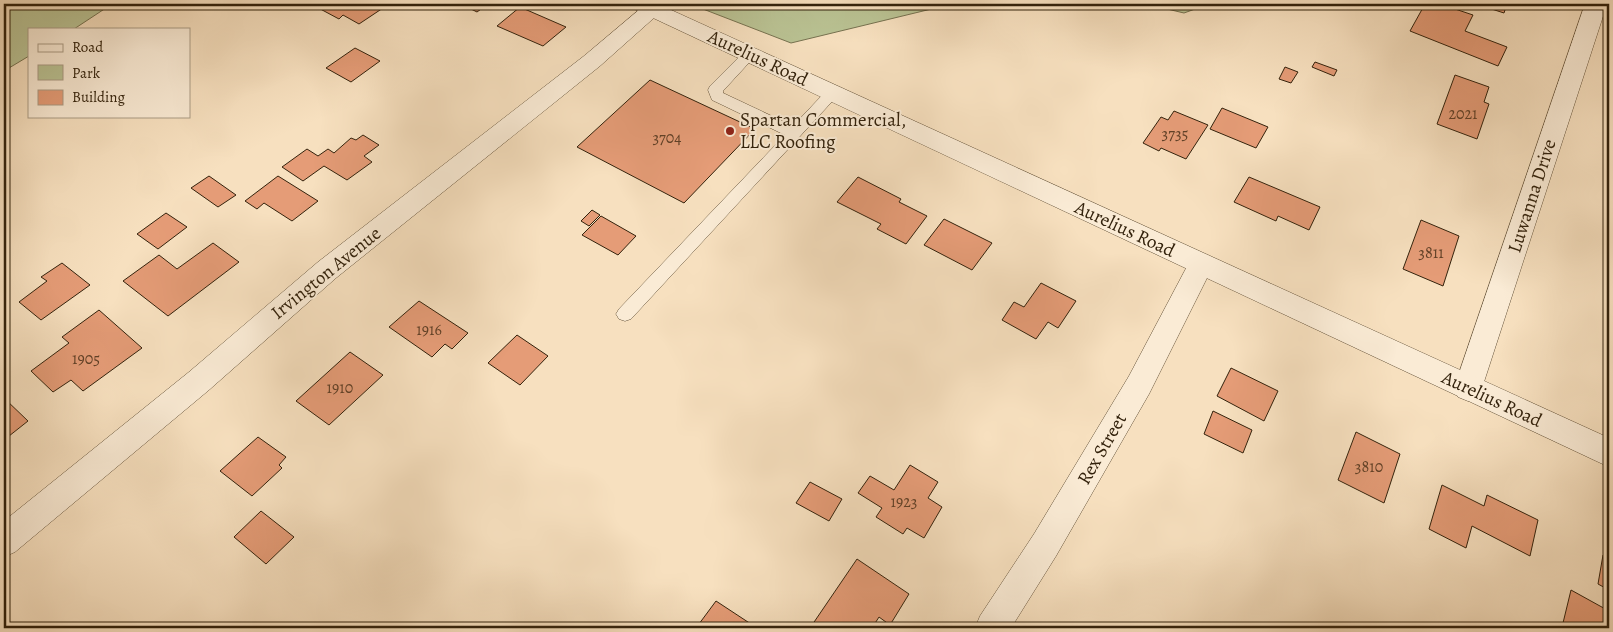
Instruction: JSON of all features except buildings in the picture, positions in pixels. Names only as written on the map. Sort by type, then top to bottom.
[{"type":"street","name":"Luwanna Drive","points":[[1468,388],[1596,4]]},
{"type":"street","name":"Aurelius Road","points":[[647,6],[1609,453]]},
{"type":"street","name":"Irvington Avenue","points":[[4,541],[199,381],[327,270],[592,62],[647,6]]},
{"type":"street","name":"Rex Street","points":[[992,628],[1046,545],[1139,385],[1201,264]]},
{"type":"lane","points":[[750,54],[715,90],[717,96],[795,133]]},
{"type":"lane","points":[[626,314],[833,93]]},
{"type":"green space","points":[[4,4],[112,4],[76,28],[28,28],[28,57],[4,71]]},
{"type":"green space","points":[[690,4],[952,4],[791,43]]},
{"type":"green space","points":[[1146,4],[1209,4],[1184,13]]},
{"type":"place","name":"Spartan Commercial, LLC Roofing","points":[[730,131]]}]
